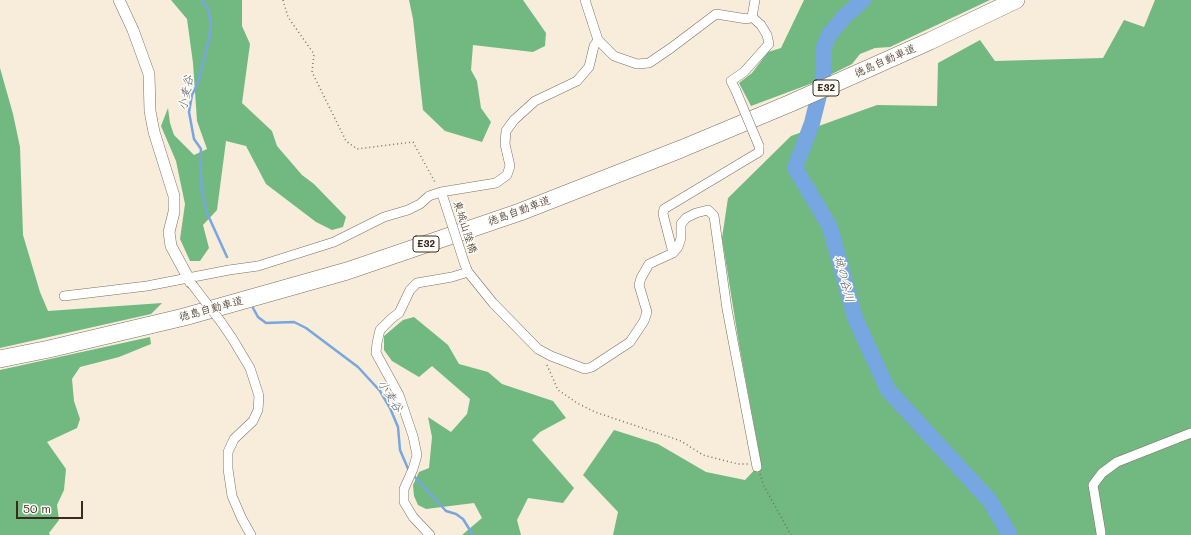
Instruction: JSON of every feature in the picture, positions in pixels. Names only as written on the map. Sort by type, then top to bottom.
[{"type":"highway","name":"徳島自動車道","points":[[0,359],[184,317],[347,271],[520,212],[681,149],[791,103],[930,41],[1016,0]]},
{"type":"street","points":[[119,0],[133,30],[149,74],[150,111],[154,132],[174,196],[174,212],[169,232],[171,246],[189,280],[221,322],[250,368],[259,396],[258,410],[253,421],[234,439],[228,452],[228,469],[232,496],[251,535]]},
{"type":"street","points":[[585,0],[598,40],[614,56],[637,64],[649,63],[716,14],[747,19],[752,17]]},
{"type":"street","points":[[752,17],[755,0]]},
{"type":"street","points":[[673,253],[663,214],[664,209],[759,152],[759,146],[731,81],[744,72],[769,44],[764,30],[752,17]]},
{"type":"street","points":[[64,296],[189,280],[258,266],[334,242],[384,217],[408,210],[420,204],[429,196],[442,195],[496,183],[507,175],[510,166],[505,144],[506,131],[514,120],[534,101],[577,81],[589,67],[594,46],[598,40]]},
{"type":"street","name":"東城山陸橋","points":[[442,195],[466,268]]},
{"type":"street","points":[[430,535],[413,517],[404,502],[404,490],[417,455],[413,436],[399,395],[376,353],[380,330],[399,313],[410,290],[417,283],[452,277],[466,268],[493,303],[538,349],[550,356],[585,369],[592,367],[630,342],[644,321],[647,312],[639,285],[641,278],[649,264],[673,253],[678,247],[681,238],[681,224],[686,218],[696,213],[708,210],[714,216],[727,309],[757,467]]},
{"type":"street","points":[[1101,533],[1093,485],[1102,473],[1117,462],[1191,433]]},
{"type":"path","points":[[283,0],[288,17],[314,54],[312,72],[346,141],[357,149],[414,142],[442,195]]},
{"type":"path","points":[[546,364],[558,390],[577,403],[595,412],[681,441],[703,455],[757,467],[764,486],[791,535]]},
{"type":"green space","points":[[171,0],[242,0],[242,26],[250,44],[242,103],[272,131],[277,146],[302,175],[314,184],[346,217],[343,227],[332,230],[316,222],[266,184],[246,146],[226,141],[217,210],[203,225],[209,248],[200,261],[190,261],[180,239],[185,204],[176,161],[161,126],[168,108],[170,123],[174,135],[194,155],[207,149],[197,121],[193,63],[187,19]]},
{"type":"green space","points":[[409,0],[523,0],[546,33],[545,46],[533,52],[473,45],[471,70],[477,81],[481,108],[491,122],[482,142],[445,131],[423,110],[413,19]]},
{"type":"green space","points":[[804,0],[990,0],[890,47],[875,48],[860,54],[852,64],[818,81],[751,106],[739,83],[752,73],[768,52],[781,48]]},
{"type":"green space","points":[[1155,0],[1191,0],[1191,535],[613,535],[618,512],[583,475],[614,430],[658,444],[706,472],[745,480],[761,463],[739,344],[722,238],[728,198],[791,136],[877,105],[937,106],[938,63],[980,40],[995,61],[1103,58],[1124,20],[1144,27]]},
{"type":"green space","points":[[0,68],[13,114],[20,147],[23,235],[40,292],[48,311],[162,303],[151,314],[0,348]]},
{"type":"green space","points":[[414,317],[448,345],[459,364],[488,372],[502,384],[553,401],[566,418],[540,432],[532,440],[574,488],[563,503],[528,498],[517,520],[521,535],[462,535],[482,518],[474,503],[426,509],[418,505],[414,496],[413,485],[419,472],[429,468],[432,437],[428,417],[451,432],[467,414],[470,399],[432,366],[419,377],[392,361],[384,350],[384,336],[403,320]]},
{"type":"green space","points":[[150,337],[151,344],[119,357],[80,367],[72,379],[74,401],[80,419],[77,428],[47,442],[66,469],[64,490],[57,505],[59,520],[49,533],[50,535],[0,535],[0,370]]},
{"type":"waterway","name":"小麦谷","points":[[202,0],[208,9],[211,24],[209,39],[198,83],[192,95],[189,112],[194,139],[201,149],[200,165],[202,192],[207,213],[227,257]]},
{"type":"waterway","name":"城の谷川","points":[[863,0],[845,16],[829,35],[824,47],[823,79],[812,123],[795,168],[830,227],[855,318],[888,390],[990,501],[1010,535]]},
{"type":"waterway","name":"小麦谷","points":[[253,308],[258,317],[266,323],[294,322],[306,328],[358,367],[380,391],[390,408],[398,427],[400,450],[409,471]]},
{"type":"waterway","name":"小麦谷","points":[[413,475],[446,511],[456,514],[463,519],[473,535]]}]
